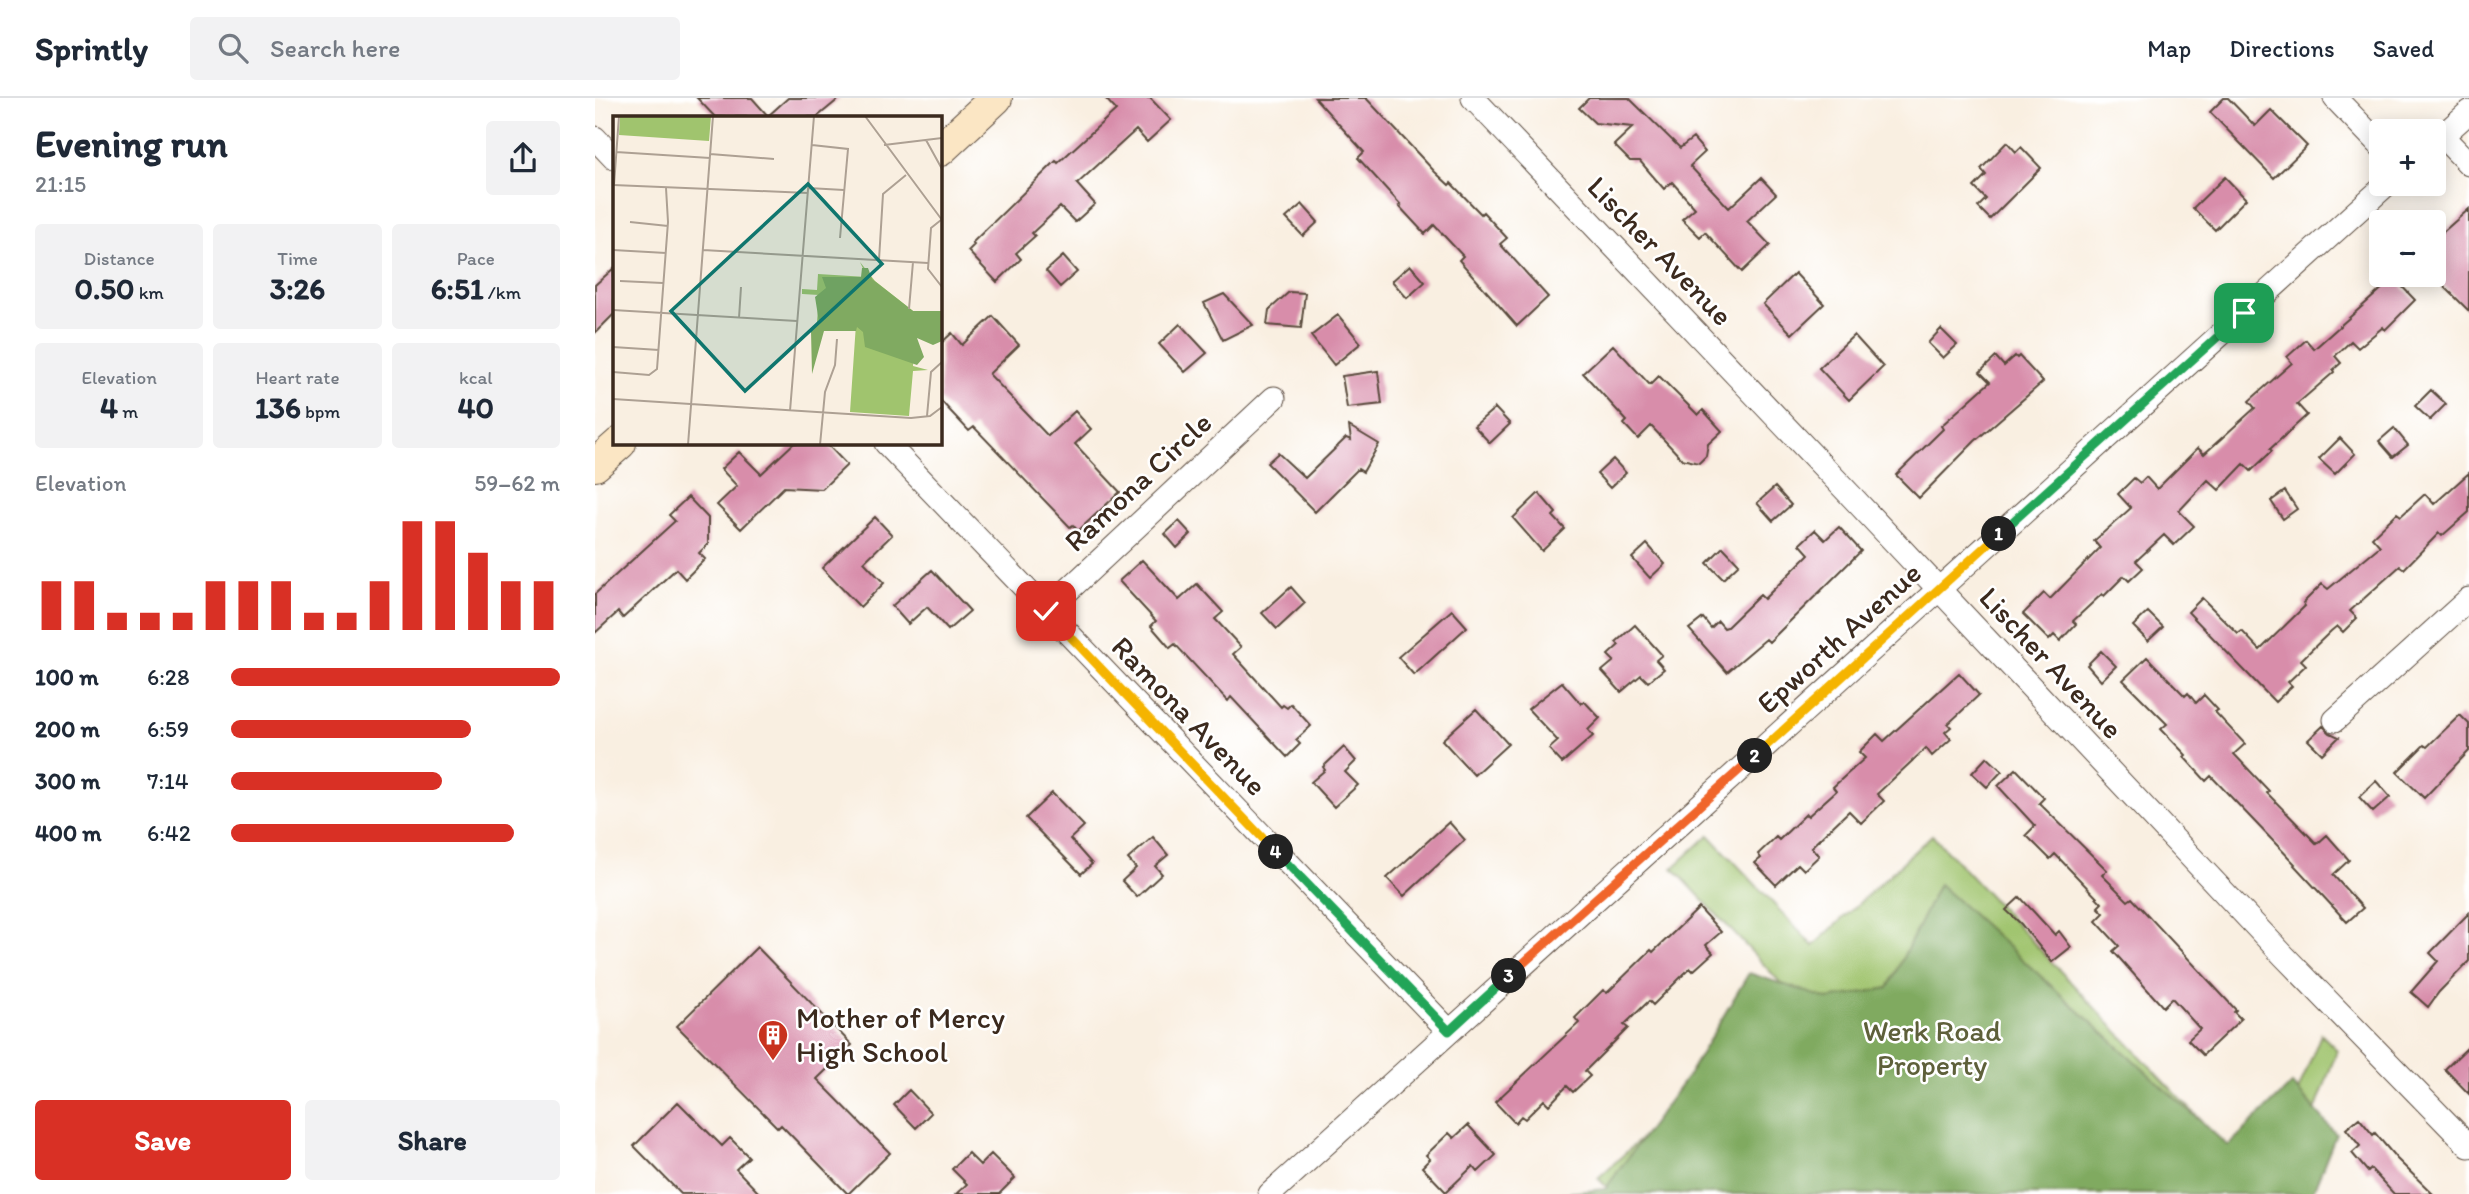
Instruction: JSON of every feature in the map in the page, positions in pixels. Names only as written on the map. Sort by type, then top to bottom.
[{"type":"street","points":[[941,149],[996,98]]},
{"type":"street","name":"Lischer Avenue","points":[[1473,98],[2284,956],[2469,1146]]},
{"type":"street","points":[[2335,98],[2369,133]]},
{"type":"street","points":[[2446,133],[2469,112]]},
{"type":"street","points":[[595,138],[613,157]]},
{"type":"street","points":[[2446,146],[2469,164]]},
{"type":"street","name":"Epworth Avenue","points":[[1270,1194],[2374,196]]},
{"type":"street","name":"Ramona Circle","points":[[1046,611],[1274,398]]},
{"type":"street","points":[[595,465],[619,444]]},
{"type":"street","name":"Ramona Avenue","points":[[887,444],[1449,1031]]},
{"type":"street","points":[[2335,720],[2469,599]]},
{"type":"green space","name":"Werk Road Property","points":[[1709,835],[1813,946],[1932,835],[2212,1132],[1613,1194],[1598,1178],[1795,998],[1673,868]]},
{"type":"green space","name":"Werk Road Property","points":[[1939,884],[2228,1146],[2292,1084],[2336,1134],[2312,1194],[1558,1194],[1605,1189],[1689,1074],[1749,973],[1828,999],[1888,988]]},
{"type":"green space","points":[[2321,1034],[2337,1050],[2308,1131],[2276,1194],[2291,1117]]},
{"type":"building","points":[[697,98],[752,98],[768,116],[714,116]]},
{"type":"building","points":[[788,98],[840,98],[818,116],[768,116]]},
{"type":"building","points":[[1105,98],[1150,98],[1171,120],[1147,142],[1136,130],[1077,184],[1095,204],[1075,222],[1060,207],[1032,233],[1035,236],[1016,253],[1021,259],[997,282],[968,251],[974,245],[972,243],[1056,161],[1058,163],[1116,110]]},
{"type":"building","points":[[1315,98],[1366,98],[1435,172],[1449,185],[1451,183],[1481,214],[1483,212],[1507,238],[1500,244],[1548,297],[1517,326],[1459,260],[1463,256],[1434,225],[1425,234],[1399,206],[1401,205],[1358,158],[1364,152]]},
{"type":"building","points":[[1589,98],[1629,98],[1680,148],[1693,138],[1705,152],[1690,166],[1729,208],[1761,178],[1776,194],[1747,221],[1770,245],[1742,272],[1705,232],[1700,237],[1682,219],[1695,208],[1672,182],[1664,189],[1640,161],[1630,161],[1614,145],[1633,127],[1595,123],[1579,108]]},
{"type":"building","points":[[2224,98],[2228,98],[2255,126],[2271,110],[2307,146],[2274,178],[2210,112]]},
{"type":"building","points":[[2007,142],[2016,152],[2021,147],[2041,168],[1990,219],[1978,207],[1986,199],[1974,187],[1986,175],[1981,169]]},
{"type":"building","points":[[2225,177],[2246,199],[2215,230],[2193,208]]},
{"type":"building","points":[[1302,204],[1318,222],[1303,236],[1286,218]]},
{"type":"building","points":[[2469,209],[2469,311],[2445,287],[2446,229]]},
{"type":"building","points":[[1063,256],[1077,272],[1060,287],[1046,271]]},
{"type":"building","points":[[1410,265],[1425,282],[1407,298],[1392,281]]},
{"type":"building","points":[[613,269],[613,315],[595,333],[595,285]]},
{"type":"building","points":[[1795,273],[1824,304],[1792,334],[1763,304]]},
{"type":"building","points":[[2384,287],[2403,287],[2415,300],[2385,330],[2383,327],[2358,348],[2351,341],[2335,356],[2341,363],[2334,372],[2297,404],[2307,415],[2270,449],[2272,451],[2251,471],[2244,464],[2219,490],[2208,480],[2179,511],[2194,526],[2174,545],[2164,535],[2136,561],[2143,568],[2129,581],[2124,576],[2104,596],[2102,594],[2073,621],[2076,624],[2060,641],[2054,635],[2049,640],[2023,614],[2044,593],[2050,599],[2100,548],[2094,541],[2131,508],[2118,494],[2134,478],[2140,483],[2146,477],[2157,489],[2198,448],[2204,454],[2255,408],[2249,401],[2292,363],[2287,357],[2306,340],[2314,349]]},
{"type":"building","points":[[1289,292],[1305,293],[1301,328],[1267,325],[1269,310]]},
{"type":"building","points":[[1224,294],[1253,325],[1223,340],[1204,303]]},
{"type":"building","points":[[1338,315],[1361,343],[1334,365],[1311,336]]},
{"type":"building","points":[[993,316],[1019,345],[989,374],[1048,436],[1075,411],[1091,429],[1075,444],[1120,492],[1078,531],[1073,525],[1070,527],[974,427],[969,431],[941,401],[941,343],[952,333],[962,345]]},
{"type":"building","points":[[1180,324],[1207,353],[1185,372],[1159,344]]},
{"type":"building","points":[[1941,329],[1957,345],[1943,358],[1928,343]]},
{"type":"building","points":[[1854,335],[1883,367],[1849,400],[1819,368]]},
{"type":"building","points":[[1613,345],[1650,385],[1659,376],[1698,415],[1703,410],[1722,431],[1708,444],[1706,456],[1699,463],[1682,459],[1651,426],[1638,439],[1624,424],[1627,421],[1583,373]]},
{"type":"building","points":[[2015,356],[2019,356],[2043,382],[1975,441],[1919,498],[1896,475],[1943,429],[1941,426],[1990,382],[1980,372],[1996,357],[2004,366]]},
{"type":"building","points":[[1378,371],[1382,404],[1347,408],[1342,376]]},
{"type":"building","points":[[2431,390],[2446,404],[2430,420],[2415,406]]},
{"type":"building","points":[[1495,408],[1510,424],[1490,443],[1474,426]]},
{"type":"building","points":[[1349,426],[1379,444],[1363,472],[1358,469],[1315,512],[1267,463],[1278,453],[1305,478],[1346,438],[1351,440]]},
{"type":"building","points":[[2394,428],[2408,445],[2393,457],[2379,441]]},
{"type":"building","points":[[2340,438],[2355,454],[2335,474],[2319,459]]},
{"type":"building","points":[[793,444],[827,444],[847,465],[822,489],[784,487],[741,529],[717,505],[737,486],[721,469],[739,452],[761,474]]},
{"type":"building","points":[[1613,459],[1626,473],[1610,488],[1597,474]]},
{"type":"building","points":[[2469,473],[2469,512],[2442,536],[2439,533],[2404,569],[2400,566],[2350,611],[2357,618],[2343,632],[2337,626],[2301,660],[2306,665],[2288,682],[2292,686],[2275,702],[2188,612],[2202,598],[2238,634],[2242,631],[2260,650],[2305,606],[2303,603],[2322,584],[2328,589],[2380,546],[2372,537],[2397,513],[2401,516],[2425,494],[2434,504]]},
{"type":"building","points":[[1775,487],[1791,505],[1773,521],[1757,503]]},
{"type":"building","points":[[2285,491],[2297,509],[2283,519],[2271,501]]},
{"type":"building","points":[[1539,493],[1556,513],[1553,516],[1565,529],[1542,551],[1513,518]]},
{"type":"building","points":[[688,497],[708,518],[708,544],[699,553],[705,559],[685,579],[676,569],[623,618],[618,612],[595,633],[595,594],[675,521],[669,515]]},
{"type":"building","points":[[875,517],[892,535],[864,562],[884,583],[860,607],[822,568]]},
{"type":"building","points":[[1179,521],[1191,534],[1177,548],[1165,534]]},
{"type":"building","points":[[1839,527],[1861,551],[1769,642],[1766,639],[1727,672],[1689,629],[1703,618],[1711,628],[1718,621],[1724,628],[1727,627],[1760,595],[1764,599],[1809,554],[1800,544],[1815,530],[1825,540]]},
{"type":"building","points":[[1647,544],[1665,564],[1650,578],[1632,558]]},
{"type":"building","points":[[1723,547],[1739,564],[1723,579],[1707,563]]},
{"type":"building","points":[[1142,560],[1179,600],[1197,584],[1223,612],[1215,619],[1241,647],[1233,654],[1281,707],[1283,705],[1287,708],[1291,704],[1311,726],[1296,740],[1300,744],[1287,757],[1231,697],[1228,701],[1175,644],[1170,648],[1151,626],[1156,621],[1119,581]]},
{"type":"building","points":[[932,570],[970,611],[948,630],[927,607],[908,624],[892,606]]},
{"type":"building","points":[[1291,587],[1305,603],[1277,629],[1262,613]]},
{"type":"building","points":[[1452,610],[1467,627],[1414,675],[1398,657]]},
{"type":"building","points":[[2148,612],[2163,627],[2148,641],[2133,626]]},
{"type":"building","points":[[1635,625],[1662,655],[1656,660],[1664,669],[1648,682],[1641,675],[1621,692],[1602,671],[1614,661],[1608,655],[1619,645],[1616,642]]},
{"type":"building","points":[[2101,651],[2116,666],[2101,681],[2087,665]]},
{"type":"building","points":[[2147,657],[2185,696],[2188,693],[2196,703],[2204,695],[2218,710],[2215,712],[2245,744],[2234,754],[2269,791],[2267,793],[2317,844],[2327,835],[2349,860],[2333,875],[2363,908],[2347,922],[2211,776],[2206,781],[2161,729],[2167,724],[2123,680]]},
{"type":"building","points":[[1959,673],[1979,695],[1948,724],[1951,727],[1945,732],[1951,739],[1932,756],[1926,748],[1877,794],[1884,801],[1861,823],[1849,811],[1811,847],[1819,856],[1804,870],[1798,864],[1776,885],[1755,863],[1761,858],[1758,854],[1776,837],[1779,840],[1806,814],[1808,816],[1836,791],[1833,787],[1865,758],[1859,752],[1877,734],[1884,741]]},
{"type":"building","points":[[1562,682],[1581,704],[1584,701],[1600,718],[1588,730],[1593,736],[1562,763],[1549,749],[1558,741],[1528,709]]},
{"type":"building","points":[[1476,709],[1508,744],[1474,775],[1442,740]]},
{"type":"building","points":[[2460,715],[2469,724],[2469,751],[2424,798],[2397,772]]},
{"type":"building","points":[[2323,726],[2339,737],[2322,754],[2308,740]]},
{"type":"building","points":[[1344,747],[1356,761],[1345,772],[1358,785],[1334,807],[1311,782]]},
{"type":"building","points":[[1987,757],[2002,771],[1987,787],[1972,773]]},
{"type":"building","points":[[2016,769],[2044,798],[2039,803],[2107,870],[2102,875],[2128,901],[2132,898],[2236,1010],[2234,1012],[2241,1019],[2203,1055],[2188,1040],[2200,1029],[2172,998],[2163,1007],[2113,951],[2119,946],[2096,921],[2104,913],[2098,907],[2102,903],[2055,854],[2050,859],[2026,835],[2035,826],[1998,786]]},
{"type":"building","points":[[2376,781],[2390,797],[2373,812],[2359,797]]},
{"type":"building","points":[[1052,793],[1084,826],[1070,839],[1092,864],[1081,874],[1026,818]]},
{"type":"building","points":[[1449,822],[1465,840],[1404,896],[1387,878]]},
{"type":"building","points":[[1153,837],[1168,855],[1155,866],[1162,874],[1137,897],[1122,881],[1136,868],[1128,859]]},
{"type":"building","points":[[2020,897],[2055,935],[2059,931],[2071,947],[2052,962],[2006,910]]},
{"type":"building","points":[[1699,908],[1721,932],[1706,945],[1713,953],[1693,971],[1690,968],[1653,1005],[1649,1001],[1624,1025],[1628,1028],[1585,1071],[1590,1076],[1573,1092],[1567,1086],[1549,1105],[1544,1100],[1525,1119],[1521,1116],[1515,1123],[1495,1102],[1579,1023],[1575,1018],[1603,990],[1607,993]]},
{"type":"building","points":[[2469,913],[2469,961],[2428,1007],[2411,992],[2438,961],[2430,953]]},
{"type":"building","name":"Mother of Mercy High School","points":[[757,947],[852,1045],[817,1079],[890,1153],[848,1194],[781,1125],[778,1128],[677,1026]]},
{"type":"building","points":[[2469,1046],[2469,1094],[2445,1069]]},
{"type":"building","points":[[909,1090],[931,1113],[916,1128],[894,1105]]},
{"type":"building","points":[[678,1102],[722,1146],[730,1138],[749,1157],[736,1169],[760,1194],[681,1194],[634,1146]]},
{"type":"building","points":[[2359,1118],[2433,1194],[2394,1194],[2371,1169],[2368,1172],[2352,1153],[2360,1146],[2346,1129]]},
{"type":"building","points":[[1468,1125],[1496,1155],[1478,1172],[1473,1166],[1446,1192],[1422,1167],[1430,1159],[1426,1155],[1449,1133],[1454,1138]]},
{"type":"building","points":[[968,1153],[980,1165],[991,1154],[1015,1178],[999,1194],[956,1194],[967,1184],[952,1169]]},
{"type":"place","name":"Mother of Mercy High School","points":[[773,1062]]},
{"type":"route","points":[[1046,611],[1449,1031],[2244,313]]}]
